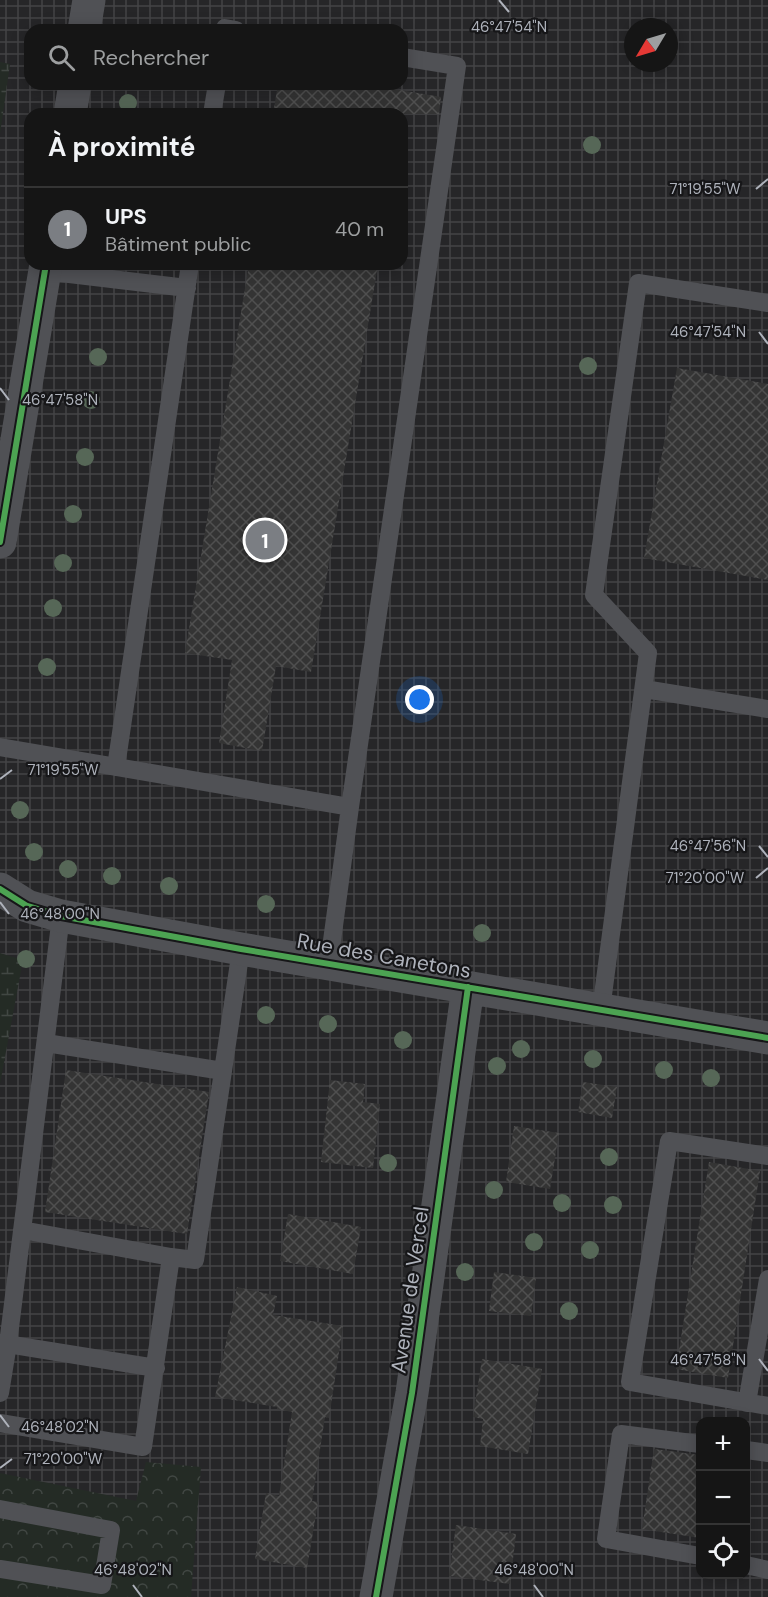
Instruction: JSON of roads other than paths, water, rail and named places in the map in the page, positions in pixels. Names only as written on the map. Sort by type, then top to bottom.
[{"type":"street","points":[[85,24],[89,0]]},
{"type":"street","points":[[71,108],[74,90]]},
{"type":"street","points":[[0,542],[45,270]]},
{"type":"street","name":"Rue des Canetons","points":[[0,889],[27,906],[62,916],[241,949],[768,1038]]},
{"type":"street","name":"Avenue de Vercel","points":[[376,1597],[412,1392],[468,987]]},
{"type":"lane","points":[[329,963],[457,66],[408,58]]},
{"type":"lane","points":[[213,108],[216,90]]},
{"type":"lane","points":[[65,270],[187,288]]},
{"type":"lane","points":[[116,767],[189,270]]},
{"type":"lane","points":[[601,1010],[648,653],[594,595],[638,283],[768,303]]},
{"type":"lane","points":[[644,689],[768,709]]},
{"type":"lane","points":[[0,747],[350,807]]},
{"type":"lane","points":[[0,1393],[4,1344],[22,1230],[62,916]]},
{"type":"lane","points":[[22,1230],[195,1260],[241,949]]},
{"type":"lane","points":[[45,1043],[224,1071]]},
{"type":"lane","points":[[768,1156],[669,1141],[630,1382],[768,1406]]},
{"type":"lane","points":[[0,1424],[142,1447],[156,1368],[171,1257]]},
{"type":"lane","points":[[747,1402],[768,1279]]},
{"type":"lane","points":[[4,1344],[156,1368]]},
{"type":"lane","points":[[696,1443],[621,1434],[606,1539],[696,1555]]},
{"type":"lane","points":[[750,1453],[768,1453]]},
{"type":"lane","points":[[0,1509],[111,1530],[102,1585],[0,1569]]},
{"type":"lane","points":[[750,1566],[768,1570]]},
{"type":"place","name":"UPS","points":[[265,540]]}]
